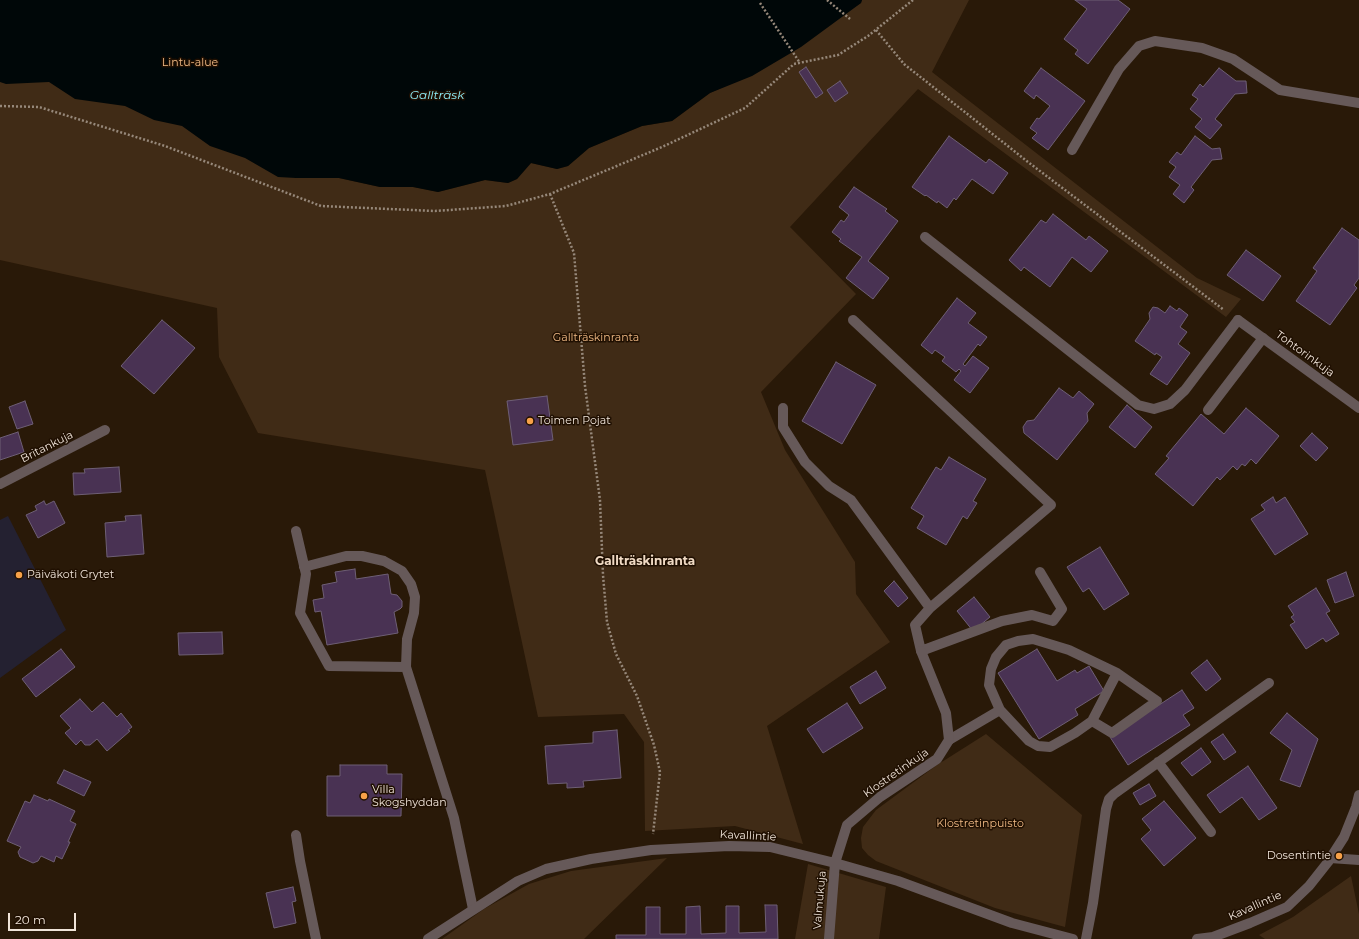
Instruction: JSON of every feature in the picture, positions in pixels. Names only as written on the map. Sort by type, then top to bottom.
[{"type":"street","points":[[1072,150],[1119,69],[1139,46],[1155,41],[1202,48],[1233,59],[1280,90],[1359,103]]},
{"type":"street","points":[[925,237],[1138,405],[1154,409],[1170,404],[1186,390],[1238,320]]},
{"type":"street","points":[[853,320],[1051,505],[930,608],[915,625],[921,651],[946,712],[949,740],[1000,710]]},
{"type":"street","name":"Tohtorinkuja","points":[[1238,320],[1359,408]]},
{"type":"street","points":[[1208,410],[1262,338]]},
{"type":"street","points":[[783,408],[783,427],[805,462],[829,486],[851,500],[930,608]]},
{"type":"street","name":"Britankuja","points":[[0,484],[105,430]]},
{"type":"street","points":[[296,531],[306,574],[300,613],[329,666],[406,667]]},
{"type":"street","points":[[304,567],[346,556],[362,556],[384,561],[402,571],[411,584],[416,597],[414,613],[407,639],[406,667],[454,818],[473,909]]},
{"type":"street","points":[[921,651],[1002,621],[1032,615],[1053,621],[1062,609],[1040,572]]},
{"type":"street","points":[[1092,721],[1112,733],[1157,701],[1118,673],[1069,650],[1033,639],[1018,641],[1006,645],[996,657],[991,670],[989,685],[1000,710],[1030,741],[1038,746],[1050,747],[1075,733],[1092,721],[1118,673]]},
{"type":"street","points":[[1086,939],[1093,903],[1106,809],[1109,799],[1269,683]]},
{"type":"street","name":"Klostretinkuja","points":[[835,863],[847,825],[880,797],[937,759],[949,740]]},
{"type":"street","points":[[1158,762],[1211,832]]},
{"type":"street","name":"Kavallintie","points":[[1197,939],[1213,938],[1287,907],[1309,886],[1344,837],[1357,807],[1359,795]]},
{"type":"street","points":[[296,835],[316,939]]},
{"type":"street","name":"Kavallintie","points":[[428,939],[518,881],[546,869],[591,859],[651,850],[729,846],[770,847],[835,863],[898,881],[1012,923],[1074,939]]},
{"type":"street","points":[[1330,858],[1359,860]]},
{"type":"street","name":"Valmukuja","points":[[829,939],[835,863]]},
{"type":"path","points":[[827,0],[850,19]]},
{"type":"path","points":[[0,107],[39,107],[164,146],[321,206],[435,211],[506,206],[550,194],[662,147],[745,108],[794,64],[838,54],[876,30],[913,0]]},
{"type":"path","points":[[760,3],[800,63]]},
{"type":"path","points":[[876,30],[904,64],[1028,162],[1238,320]]},
{"type":"path","points":[[550,194],[574,253],[585,386],[600,500],[603,575],[607,622],[616,654],[637,696],[650,731],[660,772],[651,850]]},
{"type":"shaded area","name":"Päiväkoti Grytet","points":[[8,516],[66,630],[0,678],[0,520]]},
{"type":"green space","name":"Gallträskinranta","points":[[0,0],[296,178],[339,178],[380,187],[413,187],[438,192],[485,180],[508,183],[517,179],[531,163],[557,169],[568,166],[589,148],[642,126],[672,121],[710,93],[727,85],[861,3],[862,0],[969,0],[932,72],[1197,278],[1241,299],[1226,317],[918,89],[790,227],[856,294],[761,392],[785,450],[855,562],[856,594],[890,642],[767,726],[803,844],[735,826],[645,831],[644,742],[624,714],[538,717],[485,470],[258,433],[219,357],[217,308],[0,260]]},
{"type":"green space","name":"Klostretinpuisto","points":[[986,734],[1082,815],[1065,927],[995,908],[876,861],[862,848],[861,838],[863,827],[876,810],[937,765]]},
{"type":"green space","points":[[667,858],[584,939],[442,939],[484,909],[529,884],[571,871]]},
{"type":"green space","points":[[808,864],[886,887],[879,939],[795,939]]},
{"type":"green space","points":[[1351,876],[1359,914],[1359,939],[1265,939],[1259,935],[1293,917]]},
{"type":"water","name":"Gallträsk","points":[[0,0],[862,0],[861,3],[801,47],[752,76],[710,93],[672,121],[642,126],[589,148],[568,166],[557,169],[531,163],[517,179],[508,183],[485,180],[438,192],[413,187],[380,187],[339,178],[278,177],[245,158],[210,146],[182,126],[154,120],[125,106],[75,99],[49,82],[6,84],[0,82]]},
{"type":"building","points":[[1075,0],[1118,0],[1130,9],[1088,64],[1075,54],[1078,50],[1064,39],[1087,9]]},
{"type":"building","points":[[806,67],[823,93],[816,98],[799,72]]},
{"type":"building","points":[[1041,68],[1085,101],[1048,150],[1032,138],[1037,133],[1030,128],[1037,118],[1039,119],[1050,106],[1036,95],[1034,99],[1024,91]]},
{"type":"building","points":[[1219,68],[1236,81],[1246,81],[1247,93],[1235,94],[1215,119],[1222,125],[1210,139],[1195,127],[1202,119],[1190,109],[1198,99],[1192,95],[1200,84],[1203,87]]},
{"type":"building","points":[[840,81],[848,93],[835,102],[827,90]]},
{"type":"building","points":[[949,136],[986,163],[989,159],[1008,173],[993,194],[972,179],[956,200],[954,198],[947,208],[938,201],[937,203],[912,187]]},
{"type":"building","points":[[1195,136],[1212,149],[1220,148],[1222,159],[1212,160],[1191,187],[1194,190],[1184,203],[1173,194],[1180,185],[1169,177],[1176,167],[1169,162],[1177,152],[1181,155]]},
{"type":"building","points":[[854,187],[887,209],[885,211],[898,221],[868,261],[889,278],[873,299],[846,278],[862,257],[839,241],[841,239],[832,232],[841,220],[844,222],[849,215],[839,207]]},
{"type":"building","points":[[1053,214],[1086,240],[1089,236],[1108,251],[1091,272],[1072,257],[1050,287],[1024,267],[1021,271],[1009,260],[1041,220],[1046,223]]},
{"type":"building","points":[[1342,228],[1359,240],[1359,278],[1354,285],[1357,288],[1330,325],[1296,301],[1317,271],[1313,268]]},
{"type":"building","points":[[1246,250],[1281,276],[1263,301],[1227,275]]},
{"type":"building","points":[[957,298],[976,313],[968,323],[987,337],[980,346],[978,344],[963,364],[965,366],[973,356],[989,368],[970,393],[954,380],[961,371],[959,369],[956,372],[942,361],[945,357],[935,350],[932,354],[921,345]]},
{"type":"building","points":[[1170,306],[1177,311],[1179,308],[1188,315],[1180,327],[1187,332],[1178,344],[1190,353],[1167,385],[1150,374],[1162,357],[1156,353],[1155,355],[1135,341],[1150,319],[1149,313],[1153,307],[1158,308],[1165,313]]},
{"type":"building","points":[[162,320],[195,348],[154,394],[121,366]]},
{"type":"building","points":[[836,362],[876,385],[842,444],[802,421]]},
{"type":"building","points":[[1059,388],[1073,398],[1079,391],[1094,404],[1087,413],[1088,421],[1057,460],[1024,433],[1023,427],[1027,421],[1034,420]]},
{"type":"building","name":"Toimen Pojat","points":[[547,396],[553,440],[513,445],[507,401]]},
{"type":"building","points":[[25,401],[33,424],[17,429],[9,407]]},
{"type":"building","points":[[1127,405],[1152,427],[1135,448],[1109,427]]},
{"type":"building","points":[[1246,408],[1279,436],[1256,464],[1251,459],[1245,466],[1242,464],[1237,470],[1233,466],[1220,480],[1217,477],[1193,506],[1155,474],[1169,458],[1166,456],[1201,414],[1224,434]]},
{"type":"building","points":[[18,432],[24,452],[0,460],[0,438]]},
{"type":"building","points":[[1312,433],[1328,448],[1316,461],[1300,446]]},
{"type":"building","points":[[949,457],[986,479],[973,501],[977,503],[967,519],[963,516],[946,545],[917,528],[924,516],[911,508],[936,467],[941,470]]},
{"type":"building","points":[[119,467],[121,492],[74,495],[73,473],[85,473],[84,469]]},
{"type":"building","points":[[1273,497],[1276,503],[1285,497],[1308,534],[1275,555],[1251,519],[1265,510],[1261,505]]},
{"type":"building","points":[[44,501],[46,505],[54,501],[65,523],[38,538],[26,515],[37,510],[35,506]]},
{"type":"building","points":[[141,515],[144,554],[107,557],[105,523],[126,521],[125,516]]},
{"type":"building","points":[[1100,547],[1129,594],[1104,610],[1089,588],[1083,592],[1067,567]]},
{"type":"building","points":[[355,569],[356,579],[388,574],[391,594],[397,595],[402,601],[402,607],[394,612],[398,633],[327,645],[321,611],[315,612],[313,600],[324,598],[322,585],[337,582],[335,572]]},
{"type":"building","points":[[1346,572],[1354,596],[1335,603],[1327,580]]},
{"type":"building","points":[[894,581],[908,598],[898,607],[884,591]]},
{"type":"building","points":[[1316,588],[1330,611],[1326,613],[1339,634],[1326,642],[1323,638],[1306,649],[1290,625],[1295,622],[1291,617],[1294,615],[1288,606]]},
{"type":"building","points":[[974,597],[990,617],[973,631],[957,611]]},
{"type":"building","points":[[222,632],[223,654],[179,655],[178,633]]},
{"type":"building","points":[[61,649],[75,667],[36,697],[22,679]]},
{"type":"building","points":[[1037,649],[1057,681],[1075,670],[1077,673],[1089,666],[1104,691],[1075,709],[1078,715],[1039,739],[998,673]]},
{"type":"building","points":[[1207,660],[1221,679],[1206,691],[1191,673]]},
{"type":"building","points":[[876,671],[886,688],[860,704],[850,687]]},
{"type":"building","points":[[1182,690],[1194,708],[1183,715],[1190,725],[1128,765],[1110,737]]},
{"type":"building","points":[[80,699],[92,712],[103,702],[117,717],[121,713],[132,727],[128,730],[130,731],[107,751],[97,739],[90,745],[85,745],[81,740],[76,745],[65,733],[71,728],[60,716]]},
{"type":"building","points":[[847,703],[863,728],[823,753],[807,729]]},
{"type":"building","points":[[1287,713],[1318,739],[1300,787],[1280,780],[1292,750],[1270,733]]},
{"type":"building","points":[[617,730],[621,778],[583,781],[584,787],[567,788],[567,783],[548,784],[545,746],[593,743],[593,732]]},
{"type":"building","points":[[1223,734],[1236,752],[1224,760],[1211,742]]},
{"type":"building","points":[[1201,748],[1211,762],[1192,776],[1181,763]]},
{"type":"building","name":"Villa Skogshyddan","points":[[340,765],[387,765],[387,774],[402,774],[401,816],[327,816],[327,776],[340,776]]},
{"type":"building","points":[[1248,766],[1277,808],[1259,820],[1242,797],[1220,813],[1207,795]]},
{"type":"building","points":[[64,770],[91,782],[84,796],[57,783]]},
{"type":"building","points":[[1149,784],[1156,796],[1140,805],[1133,793]]},
{"type":"building","points":[[34,795],[48,801],[49,799],[75,811],[70,821],[76,824],[68,842],[70,842],[62,859],[56,856],[54,862],[41,856],[38,861],[33,863],[20,857],[18,852],[21,847],[7,841],[25,801],[30,803]]},
{"type":"building","points":[[1164,801],[1196,838],[1164,866],[1141,839],[1151,830],[1142,819]]},
{"type":"building","points":[[293,887],[296,901],[292,902],[296,923],[274,928],[266,893]]},
{"type":"building","points":[[765,905],[777,905],[778,939],[616,939],[616,935],[646,935],[646,907],[660,907],[660,934],[686,934],[686,907],[700,906],[701,934],[726,933],[726,906],[739,906],[739,933],[766,932]]},
{"type":"place","name":"Toimen Pojat","points":[[530,421]]},
{"type":"place","name":"Päiväkoti Grytet","points":[[19,575]]},
{"type":"place","name":"Villa Skogshyddan","points":[[364,796]]},
{"type":"place","name":"Dosentintie","points":[[1339,856]]},
{"type":"district","name":"Gallträskinranta","points":[[645,561]]},
{"type":"park label","name":"Lintu-alue","points":[[190,63]]}]
